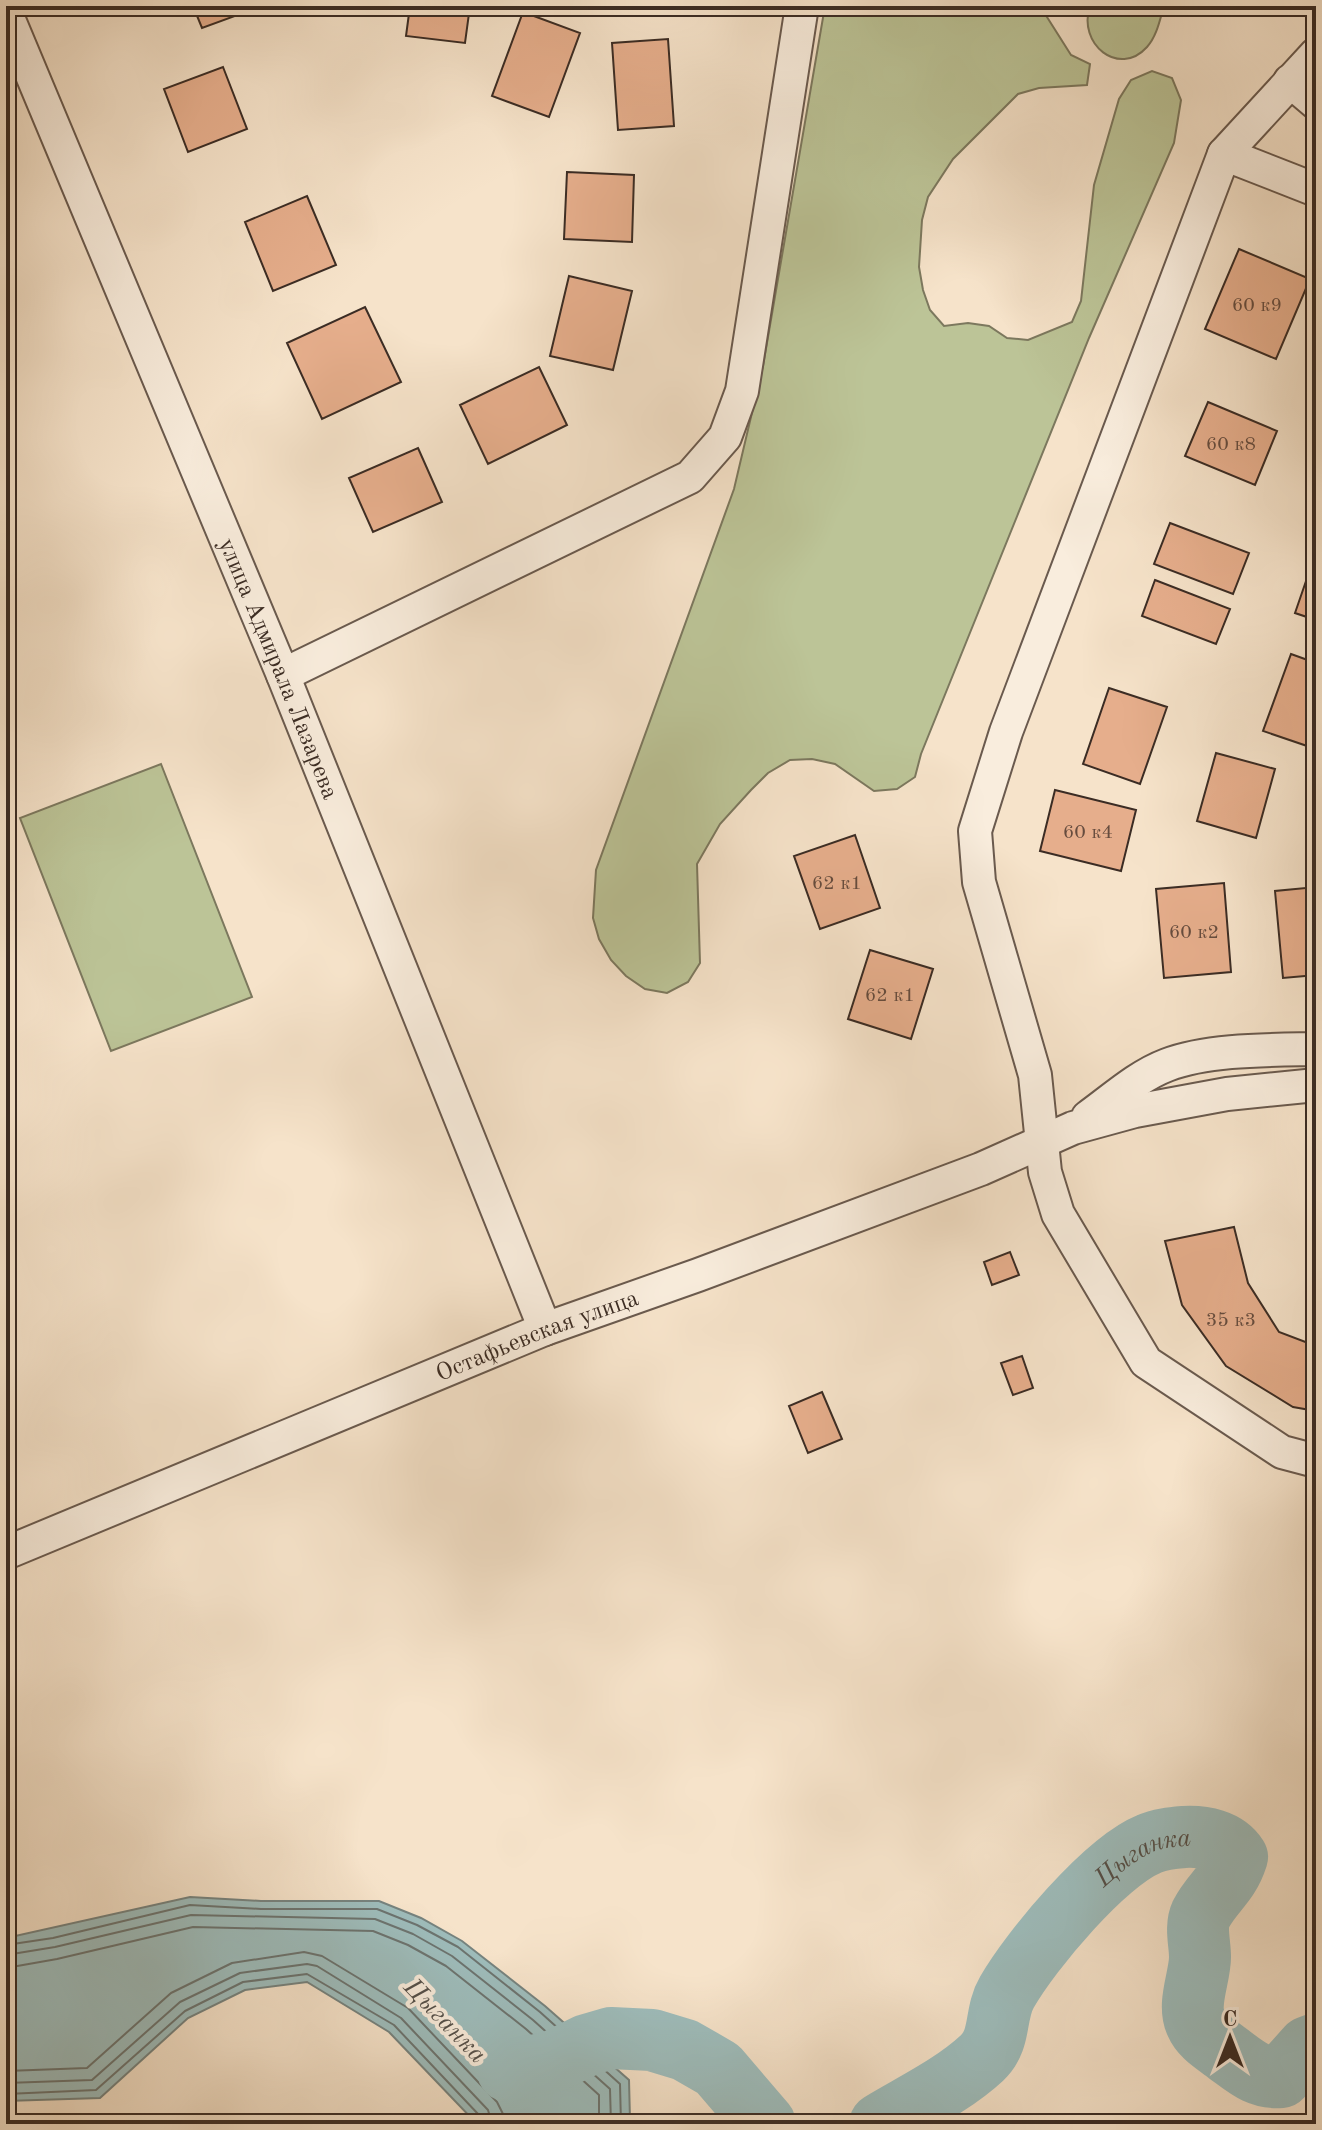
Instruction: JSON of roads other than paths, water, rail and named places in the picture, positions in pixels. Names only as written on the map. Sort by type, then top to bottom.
[{"type":"street","points":[[283,675],[690,477],[725,437],[742,391],[802,6]]},
{"type":"street","name":"улица Адмирала Лазарева","points":[[6,13],[283,675],[545,1329]]},
{"type":"street","points":[[1316,54],[1224,154],[1006,732],[975,831],[979,882],[1035,1075],[1045,1172],[1058,1214],[1146,1362],[1282,1452],[1316,1461]]},
{"type":"street","points":[[1290,81],[1316,103]]},
{"type":"street","points":[[1224,154],[1316,190]]},
{"type":"street","name":"Остафьевская улица","points":[[1073,1128],[1129,1087],[1167,1065],[1219,1054],[1316,1049]]},
{"type":"street","name":"Остафьевская улица","points":[[6,1553],[545,1329],[952,1180],[1073,1128],[1135,1111],[1227,1094],[1316,1085]]},
{"type":"water","points":[[190,1897],[261,1901],[379,1901],[421,1918],[462,1941],[545,2006],[629,2080],[630,2120],[626,2124],[477,2124],[389,2032],[307,1982],[245,1990],[188,2018],[100,2098],[6,2101],[6,1938]]},
{"type":"waterway","name":"Цыганка","points":[[880,2124],[946,2085],[982,2058],[993,2043],[1007,1992],[1051,1931],[1112,1869],[1131,1854],[1166,1839],[1207,1838],[1221,1843],[1237,1857],[1199,1919],[1200,1952],[1193,2007],[1199,2028],[1246,2067],[1273,2077],[1281,2077],[1308,2047],[1316,2044]]},
{"type":"waterway","name":"Цыганка","points":[[508,2071],[552,2062],[587,2045],[611,2038],[652,2040],[685,2050],[718,2069],[765,2124]]}]
